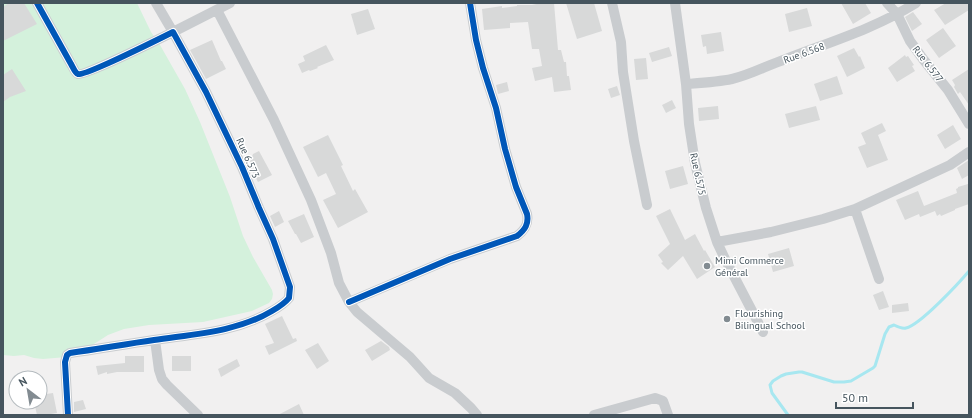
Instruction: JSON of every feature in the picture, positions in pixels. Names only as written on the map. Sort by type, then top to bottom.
[{"type":"street","points":[[37,3],[71,64],[79,74],[102,66],[230,3]]},
{"type":"street","name":"Rue 6.573","points":[[155,340],[226,329],[256,319],[282,305],[290,298],[290,287],[275,245],[242,167],[206,92],[156,3]]},
{"type":"street","points":[[349,302],[450,259],[517,236],[524,231],[527,224],[527,214],[516,186],[505,149],[496,108],[483,68],[476,40],[470,3]]},
{"type":"street","points":[[612,3],[621,42],[623,72],[634,141],[647,205]]},
{"type":"street","name":"Rue 6.575","points":[[675,3],[686,84],[689,124],[695,163],[706,208],[717,242],[763,332]]},
{"type":"street","name":"Rue 6.577","points":[[887,3],[897,14],[910,41],[948,90],[969,124]]},
{"type":"street","name":"Rue 6.568","points":[[686,84],[731,80],[747,75],[779,61],[842,39],[897,14],[916,3]]},
{"type":"street","points":[[217,10],[274,120],[311,200],[331,253],[339,283],[349,302],[358,312],[410,357],[430,378],[454,393],[472,408],[477,415]]},
{"type":"street","points":[[717,242],[771,232],[855,209],[944,168],[969,152]]},
{"type":"street","points":[[855,209],[879,279]]},
{"type":"street","points":[[68,415],[65,362],[67,355],[70,353],[155,340],[159,370],[162,379],[198,415]]},
{"type":"street","points":[[594,415],[655,398],[663,401],[668,415]]},
{"type":"green space","points":[[3,3],[137,3],[151,32],[185,89],[200,122],[230,197],[243,236],[272,290],[272,299],[269,303],[252,311],[203,322],[149,325],[124,329],[108,335],[80,353],[67,357],[43,359],[24,355],[3,355]]},
{"type":"building","points":[[9,3],[24,3],[37,24],[3,41],[3,7]]},
{"type":"building","points":[[554,3],[558,50],[561,50],[564,62],[566,62],[567,76],[569,76],[571,90],[554,92],[552,77],[535,81],[532,68],[542,66],[539,49],[532,49],[528,22],[510,23],[510,28],[484,30],[482,9]]},
{"type":"building","points":[[566,3],[594,3],[602,31],[577,39]]},
{"type":"building","points":[[841,3],[865,3],[871,13],[853,24]]},
{"type":"building","points":[[946,3],[967,3],[969,10],[945,25],[934,10]]},
{"type":"building","points":[[807,8],[812,26],[789,32],[785,14]]},
{"type":"building","points":[[368,9],[375,29],[357,35],[351,14]]},
{"type":"building","points":[[913,12],[922,24],[912,31],[905,17]]},
{"type":"building","points":[[943,28],[956,46],[939,58],[926,40]]},
{"type":"building","points":[[721,32],[724,51],[707,54],[706,46],[703,47],[701,35]]},
{"type":"building","points":[[212,40],[226,69],[206,79],[190,50]]},
{"type":"building","points":[[326,45],[334,60],[317,67],[318,68],[302,73],[298,64],[305,61],[303,56]]},
{"type":"building","points":[[669,47],[672,56],[652,62],[649,53]]},
{"type":"building","points":[[854,48],[859,57],[860,56],[865,68],[847,77],[837,56]]},
{"type":"building","points":[[905,55],[906,57],[908,56],[914,65],[912,66],[915,71],[897,82],[888,68]]},
{"type":"building","points":[[646,58],[648,79],[636,80],[634,59]]},
{"type":"building","points":[[12,69],[26,91],[10,97],[3,102],[3,75]]},
{"type":"building","points":[[969,69],[969,105],[960,92],[958,94],[952,80]]},
{"type":"building","points":[[837,76],[843,94],[820,101],[814,84]]},
{"type":"building","points":[[507,82],[509,91],[498,94],[496,85]]},
{"type":"building","points":[[617,86],[620,95],[611,98],[608,89]]},
{"type":"building","points":[[672,100],[676,108],[666,113],[662,105]]},
{"type":"building","points":[[718,106],[719,119],[699,121],[698,108]]},
{"type":"building","points":[[816,106],[820,120],[789,128],[785,114]]},
{"type":"building","points":[[882,123],[886,131],[878,135],[888,160],[867,168],[858,147],[866,144],[861,133]]},
{"type":"building","points":[[953,125],[961,139],[945,149],[937,135]]},
{"type":"building","points":[[328,135],[343,165],[341,166],[353,191],[355,189],[368,212],[338,228],[323,200],[336,194],[326,173],[318,177],[303,147]]},
{"type":"building","points":[[259,151],[272,175],[258,182],[250,167],[252,166],[250,162],[253,154]]},
{"type":"building","points":[[969,160],[969,175],[962,179],[957,168]]},
{"type":"building","points":[[683,166],[688,184],[670,189],[665,171]]},
{"type":"building","points":[[968,184],[969,204],[941,216],[940,214],[937,216],[935,211],[920,217],[919,214],[905,220],[896,200],[918,191],[924,206],[957,193],[956,189],[958,187]]},
{"type":"building","points":[[670,209],[685,240],[695,234],[715,267],[697,279],[683,256],[668,270],[661,263],[663,262],[658,255],[670,244],[656,216]]},
{"type":"building","points":[[279,211],[284,222],[275,227],[270,216]]},
{"type":"building","points":[[304,214],[314,237],[301,243],[288,221]]},
{"type":"building","points":[[789,248],[794,266],[773,272],[768,254]]},
{"type":"building","points":[[883,291],[889,307],[879,310],[873,295]]},
{"type":"building","points":[[908,303],[909,311],[892,313],[892,305]]},
{"type":"building","points":[[282,316],[293,339],[296,338],[297,341],[269,355],[265,346],[274,343],[265,324]]},
{"type":"building","points":[[381,341],[389,347],[390,350],[372,361],[365,350]]},
{"type":"building","points":[[318,343],[329,361],[317,369],[305,350]]},
{"type":"building","points":[[125,356],[144,356],[144,372],[117,372],[107,374],[107,372],[98,375],[96,366],[125,363]]},
{"type":"building","points":[[172,356],[191,356],[191,371],[172,371]]},
{"type":"building","points":[[237,359],[240,366],[221,377],[218,369]]},
{"type":"building","points":[[53,393],[57,413],[37,415],[36,410],[48,410],[48,394]]},
{"type":"building","points":[[83,400],[86,409],[74,412],[74,402]]},
{"type":"building","points":[[299,404],[304,415],[278,415]]},
{"type":"waterway","points":[[788,415],[772,393],[770,385],[773,381],[786,374],[799,372],[834,382],[851,381],[875,366],[885,334],[889,327],[894,325],[900,328],[906,328],[920,320],[939,303],[969,271]]},
{"type":"cycle path","points":[[37,3],[74,70],[78,74],[108,63],[173,32],[206,92],[242,167],[273,239],[290,287],[289,298],[284,303],[259,318],[244,324],[200,334],[70,353],[67,355],[65,362],[68,415]]},
{"type":"cycle path","points":[[349,302],[450,259],[517,236],[526,226],[527,214],[516,187],[505,149],[496,108],[483,68],[476,40],[470,3]]},
{"type":"place","name":"Mimi Commerce Général","points":[[707,266]]},
{"type":"place","name":"Flourishing Bilingual School","points":[[727,319]]}]
